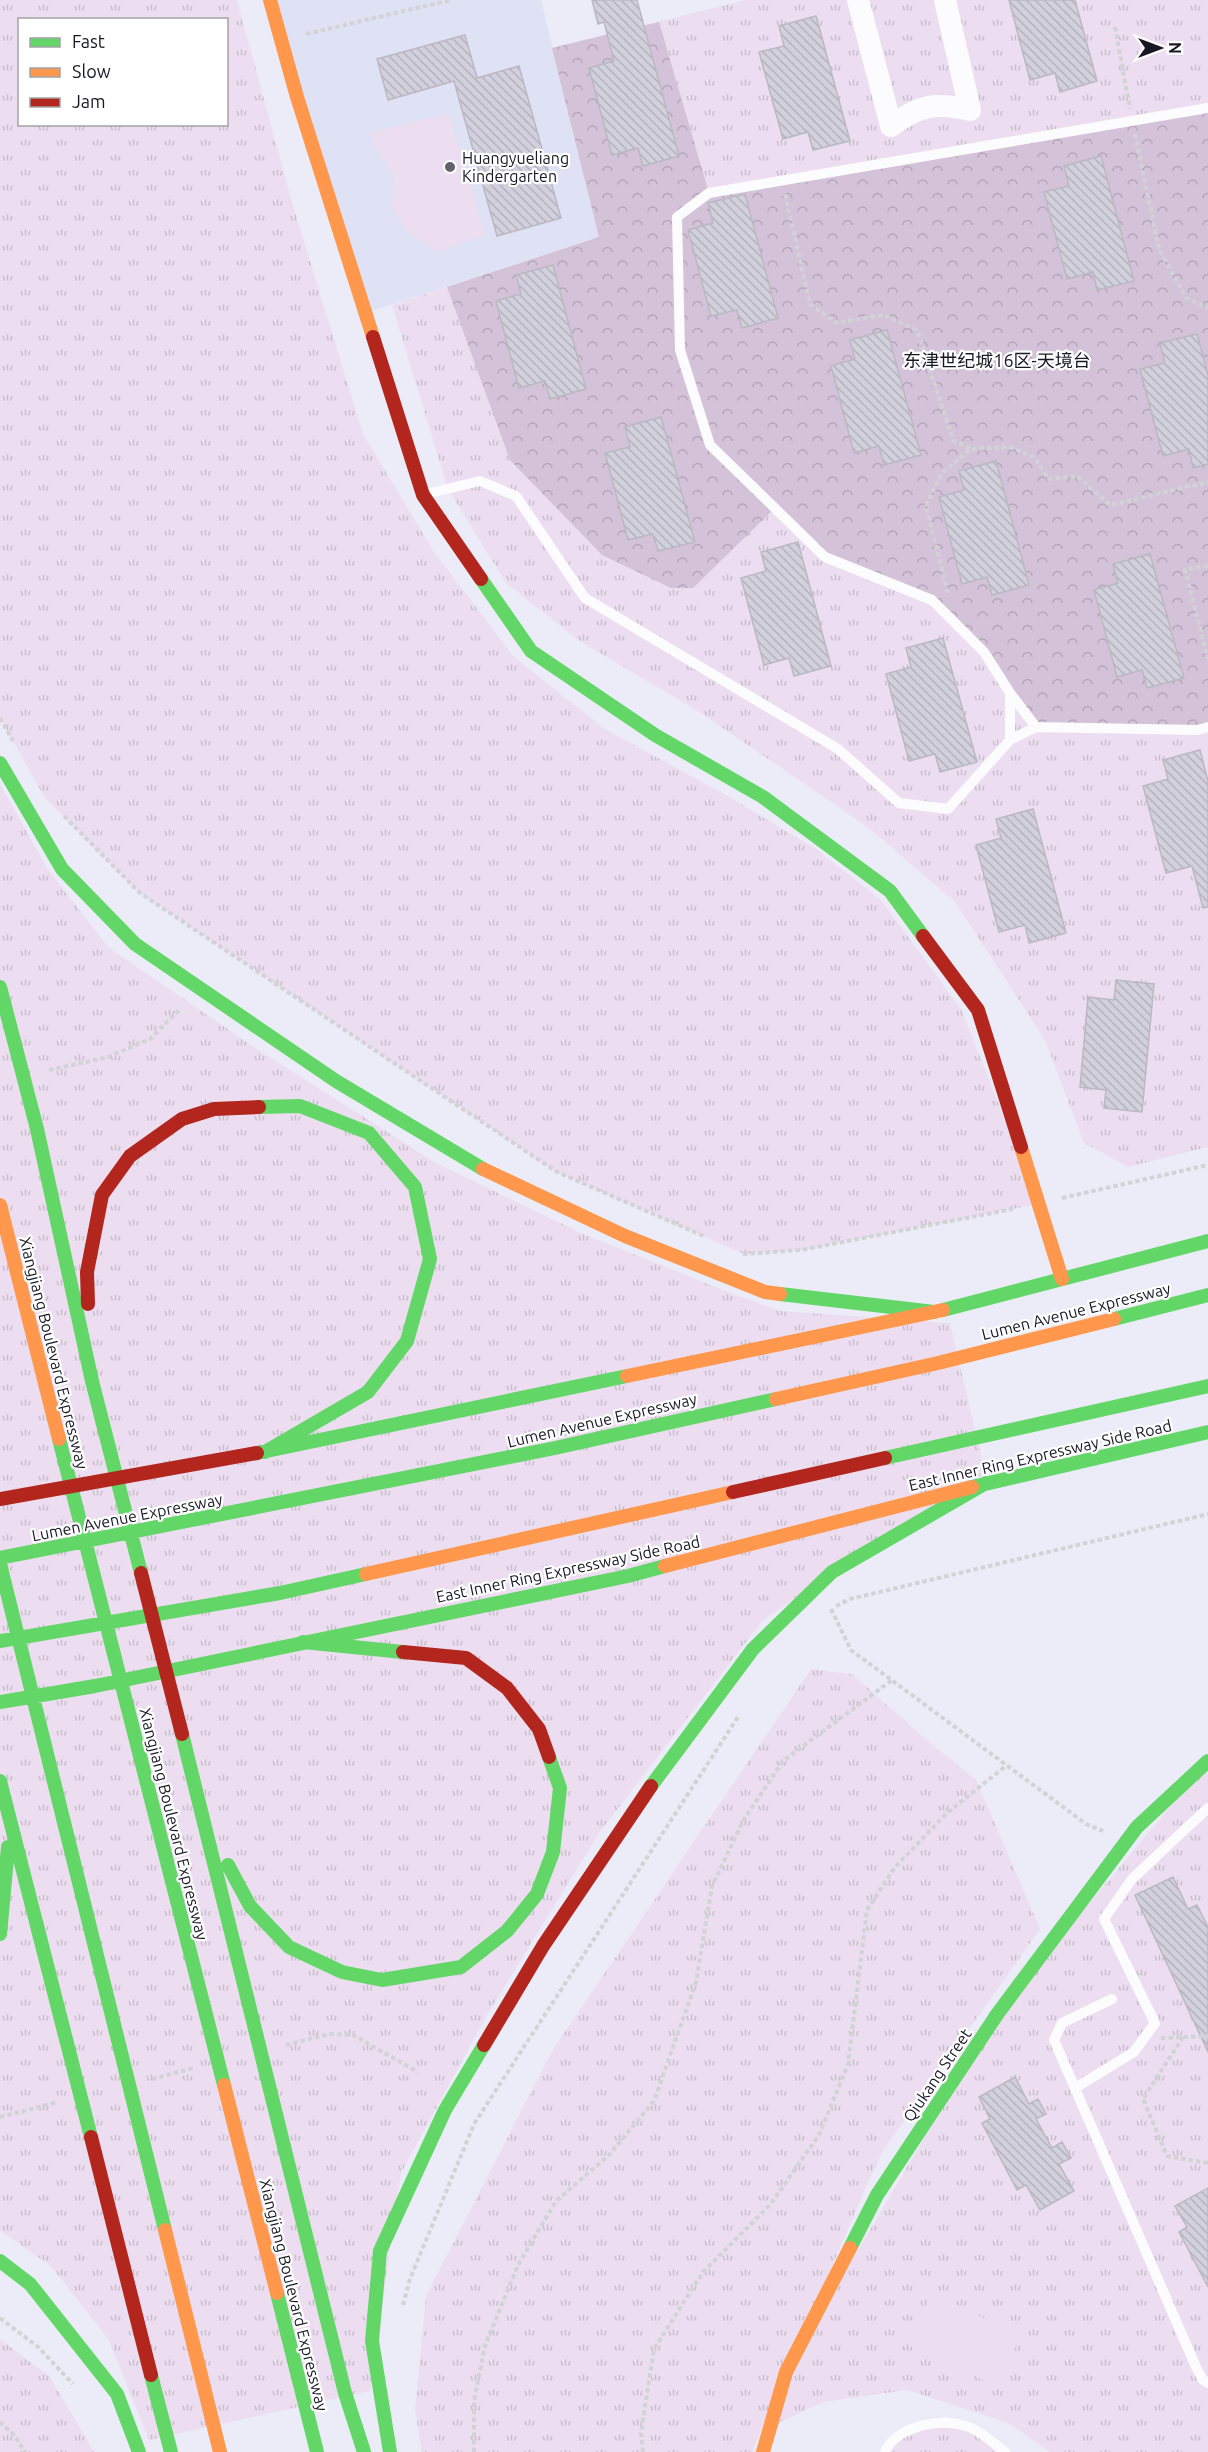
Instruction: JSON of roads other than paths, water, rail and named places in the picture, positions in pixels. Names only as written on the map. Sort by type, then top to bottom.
[{"type":"main road","points":[[270,0],[297,97],[423,495],[531,651],[655,735],[763,797],[890,891],[978,1010],[1062,1279]]},
{"type":"main road","points":[[0,763],[62,868],[135,944],[336,1081],[481,1168],[625,1236],[765,1292],[934,1312]]},
{"type":"main road","points":[[0,987],[37,1129],[92,1381],[205,1824],[345,2393],[364,2452]]},
{"type":"main road","points":[[92,1381],[87,1272],[102,1195],[130,1156],[182,1119],[214,1109],[300,1106],[369,1133],[415,1187],[430,1259],[408,1341],[368,1392],[265,1452]]},
{"type":"main road","name":"Xiangjiang Boulevard Expressway","points":[[0,1204],[317,2452]]},
{"type":"main road","points":[[0,1499],[265,1452],[934,1312],[1208,1241]]},
{"type":"main road","name":"Lumen Avenue Expressway","points":[[0,1558],[555,1448],[938,1363],[1208,1295]]},
{"type":"main road","points":[[0,1641],[280,1593],[1208,1386]]},
{"type":"main road","name":"East Inner Ring Expressway Side Road","points":[[0,1702],[95,1686],[628,1576],[986,1483],[1208,1432]]},
{"type":"main road","points":[[390,2452],[372,2341],[380,2251],[445,2110],[543,1946],[654,1782],[753,1649],[832,1572],[986,1483]]},
{"type":"main road","points":[[0,1564],[220,2452]]},
{"type":"main road","points":[[205,1824],[250,1906],[289,1947],[342,1972],[382,1980],[461,1967],[507,1931],[537,1894],[553,1852],[560,1788],[538,1729],[507,1688],[466,1658],[303,1642]]},
{"type":"main road","name":"Qiukang Street","points":[[763,2452],[786,2372],[877,2195],[998,2013],[1126,1840],[1208,1761]]},
{"type":"main road","points":[[0,1781],[171,2452]]},
{"type":"main road","points":[[0,1934],[11,1825]]},
{"type":"main road","points":[[0,2261],[30,2284],[117,2394],[139,2452]]},
{"type":"street","points":[[858,0],[891,126],[908,113],[928,106],[950,105],[970,110],[945,0]]},
{"type":"lane","points":[[1036,727],[1010,693],[984,652],[932,600],[825,557],[710,445],[680,350],[677,217],[709,193],[1208,108]]},
{"type":"lane","points":[[423,495],[480,481],[516,496],[585,598],[838,749],[899,803],[948,809],[1010,740],[1036,727],[1198,730],[1208,727]]},
{"type":"lane","points":[[1010,693],[1010,740]]},
{"type":"lane","points":[[1075,2088],[1134,2052],[1155,2023],[1104,1919],[1132,1879],[1208,1808]]},
{"type":"lane","points":[[1112,1999],[1062,2023],[1054,2040],[1196,2367],[1203,2380],[1208,2383]]},
{"type":"lane","points":[[885,2452],[888,2445],[902,2432],[944,2421],[970,2427],[1005,2452]]},
{"type":"place","name":"Huangyueliang Kindergarten","points":[[450,167]]},
{"type":"district","name":"东津世纪城16区-天境台","points":[[997,361]]}]
